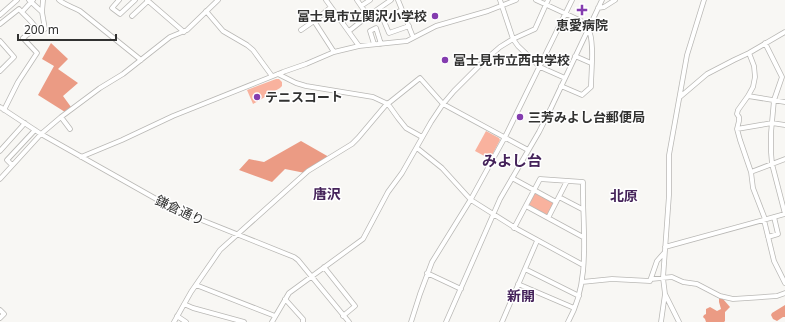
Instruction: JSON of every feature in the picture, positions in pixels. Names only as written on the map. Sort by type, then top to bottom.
[{"type":"street","points":[[0,14],[17,0]]},
{"type":"street","points":[[43,0],[42,12],[45,29]]},
{"type":"street","points":[[59,0],[80,11],[142,60]]},
{"type":"street","points":[[120,0],[112,8],[120,14],[135,0]]},
{"type":"street","points":[[132,16],[148,0],[184,32]]},
{"type":"street","points":[[0,179],[41,134],[61,117],[100,88],[123,74],[170,37],[184,32],[218,0]]},
{"type":"street","points":[[326,0],[359,46]]},
{"type":"street","points":[[357,0],[368,16]]},
{"type":"street","points":[[361,6],[370,0]]},
{"type":"street","points":[[349,31],[391,0]]},
{"type":"street","points":[[398,0],[413,37]]},
{"type":"street","points":[[500,0],[513,39],[520,48],[540,67],[565,78]]},
{"type":"street","points":[[81,157],[165,120],[334,52],[359,46],[401,43],[436,26],[488,11],[516,0]]},
{"type":"street","points":[[536,0],[589,27],[591,33],[591,87],[582,95],[561,86]]},
{"type":"street","points":[[272,322],[289,293],[363,239],[388,192],[402,173],[443,104],[485,60],[500,47],[535,29],[548,0]]},
{"type":"street","points":[[411,322],[427,273],[439,249],[471,200],[505,137],[572,0]]},
{"type":"street","points":[[446,322],[500,199],[542,126],[602,0]]},
{"type":"street","points":[[598,8],[615,0]]},
{"type":"street","points":[[661,322],[665,294],[663,278],[669,195],[669,155],[688,50],[704,0]]},
{"type":"street","points":[[22,12],[31,1],[42,12]]},
{"type":"street","points":[[301,30],[331,7]]},
{"type":"street","points":[[0,24],[19,9],[32,21],[36,28],[23,38],[36,53],[2,109]]},
{"type":"street","points":[[402,10],[383,19],[390,33],[409,26]]},
{"type":"street","points":[[206,11],[223,32],[247,45],[253,50],[272,76]]},
{"type":"street","points":[[314,21],[334,52]]},
{"type":"street","points":[[374,44],[370,31],[376,28],[381,44]]},
{"type":"street","points":[[680,97],[706,74],[749,53],[785,32]]},
{"type":"street","points":[[665,247],[785,214],[772,164],[771,142],[774,100],[784,77],[765,43]]},
{"type":"street","points":[[0,71],[14,57],[1,44]]},
{"type":"street","points":[[749,53],[756,72],[753,87],[738,110],[737,114],[740,121],[737,129],[751,172],[753,188],[764,219],[774,261],[785,283]]},
{"type":"street","points":[[575,56],[591,63]]},
{"type":"street","points":[[278,74],[306,86],[373,97],[388,104],[406,128],[422,137]]},
{"type":"street","points":[[174,322],[196,285],[220,250],[308,171],[352,144],[388,104],[420,78],[443,104],[528,150]]},
{"type":"street","points":[[748,96],[785,102]]},
{"type":"street","name":"鎌倉通り","points":[[2,109],[41,134],[174,209],[294,257],[349,322]]},
{"type":"street","points":[[61,117],[70,128]]},
{"type":"street","points":[[0,151],[25,123]]},
{"type":"street","points":[[737,129],[772,123],[785,125]]},
{"type":"street","points":[[12,165],[7,160],[35,130]]},
{"type":"street","points":[[417,148],[442,168],[471,200],[514,228],[583,265]]},
{"type":"street","points":[[17,150],[22,154]]},
{"type":"street","points":[[751,172],[785,159]]},
{"type":"street","points":[[512,178],[556,202]]},
{"type":"street","points":[[514,228],[540,179],[582,182],[582,282],[580,296],[568,322]]},
{"type":"street","points":[[548,218],[567,181]]},
{"type":"street","points":[[560,197],[582,209]]},
{"type":"street","points":[[526,206],[583,237]]},
{"type":"street","points":[[768,237],[778,234],[774,217]]},
{"type":"street","points":[[502,322],[537,240]]},
{"type":"street","points":[[651,279],[657,262],[664,252]]},
{"type":"street","points":[[324,267],[355,306],[343,316]]},
{"type":"street","points":[[524,269],[580,296]]},
{"type":"street","points":[[780,272],[785,269]]},
{"type":"street","points":[[427,273],[461,289]]},
{"type":"street","points":[[582,282],[622,279],[648,281],[651,279],[672,277],[683,282],[697,284],[720,296],[733,300],[777,296],[785,293]]},
{"type":"street","points":[[518,284],[574,308]]},
{"type":"street","points":[[196,285],[275,316]]},
{"type":"street","points":[[665,294],[679,322]]},
{"type":"street","points":[[285,299],[303,319],[303,322]]},
{"type":"street","points":[[184,304],[244,322]]},
{"type":"street","points":[[0,310],[4,314],[0,318]]},
{"type":"street","points":[[177,316],[186,322]]},
{"type":"shaded area","points":[[51,43],[68,59],[58,69],[78,83],[63,96],[71,107],[65,112],[38,95],[54,66],[42,59]]},
{"type":"shaded area","name":"テニスコート","points":[[279,79],[282,82],[282,86],[253,104],[247,90]]},
{"type":"shaded area","points":[[486,131],[500,140],[490,159],[475,151]]},
{"type":"shaded area","points":[[301,141],[329,157],[305,173],[285,169],[272,182],[239,170],[249,159],[264,162]]},
{"type":"shaded area","points":[[534,193],[554,202],[548,215],[529,205]]},
{"type":"shaded area","points":[[719,298],[723,299],[730,307],[725,312],[725,321],[706,322],[703,317],[706,314],[706,309],[710,307],[717,311],[721,309]]},
{"type":"shaded area","points":[[785,305],[785,317],[777,321],[773,319],[771,315],[772,313]]},
{"type":"place","name":"恵愛病院","points":[[582,10]]},
{"type":"place","name":"富士見市立関沢小学校","points":[[435,16]]},
{"type":"place","name":"富士見市立西中学校","points":[[445,60]]},
{"type":"place","name":"テニスコート","points":[[257,97]]},
{"type":"place","name":"三芳みよし台郵便局","points":[[520,117]]},
{"type":"district","name":"みよし台","points":[[512,161]]},
{"type":"district","name":"唐沢","points":[[327,194]]},
{"type":"district","name":"北原","points":[[624,196]]},
{"type":"district","name":"新開","points":[[521,296]]}]
